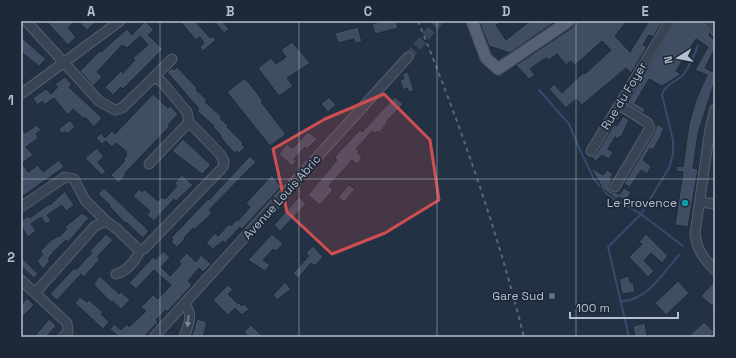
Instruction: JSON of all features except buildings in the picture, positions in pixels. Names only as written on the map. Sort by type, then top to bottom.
[{"type":"main road","points":[[472,21],[486,58],[498,70],[566,22]]},
{"type":"street","points":[[26,21],[99,101],[114,110],[122,108],[172,59]]},
{"type":"street","name":"Rue du Foyer","points":[[591,151],[670,21]]},
{"type":"street","points":[[708,21],[715,30]]},
{"type":"street","points":[[21,94],[113,23]]},
{"type":"street","name":"Avenue Louis Abric","points":[[154,337],[185,305],[408,57]]},
{"type":"street","points":[[116,274],[123,272],[137,257],[140,251],[145,248],[223,166],[224,161],[220,154],[189,122],[187,112],[162,82],[154,77]]},
{"type":"street","points":[[614,187],[650,128],[648,123],[619,105]]},
{"type":"street","points":[[715,109],[710,129],[695,234],[696,245],[702,256],[715,270]]},
{"type":"street","points":[[149,164],[189,122]]},
{"type":"street","points":[[21,207],[66,177],[74,179],[85,200],[140,251]]},
{"type":"street","points":[[700,202],[715,204]]},
{"type":"street","points":[[35,293],[95,226],[106,221]]},
{"type":"street","points":[[22,284],[35,293],[67,323],[68,332],[63,337]]},
{"type":"street","points":[[184,337],[190,319],[185,305]]},
{"type":"highlighted area","points":[[384,94],[430,140],[439,200],[385,233],[332,254],[287,212],[273,149],[325,119]]},
{"type":"waterway","points":[[629,337],[608,247],[641,214],[669,168],[673,154],[673,140],[662,95],[665,88],[684,74],[698,45]]},
{"type":"waterway","points":[[539,90],[569,124],[594,179],[608,195],[641,214],[683,246]]},
{"type":"waterway","points":[[620,301],[638,297],[646,292],[679,255]]},
{"type":"tunnel","points":[[408,57],[439,21]]},
{"type":"railway","points":[[418,21],[477,177],[502,257],[524,337]]},
{"type":"place","name":"Le Provence","points":[[685,203]]},
{"type":"place","name":"Gare Sud","points":[[552,296]]}]
